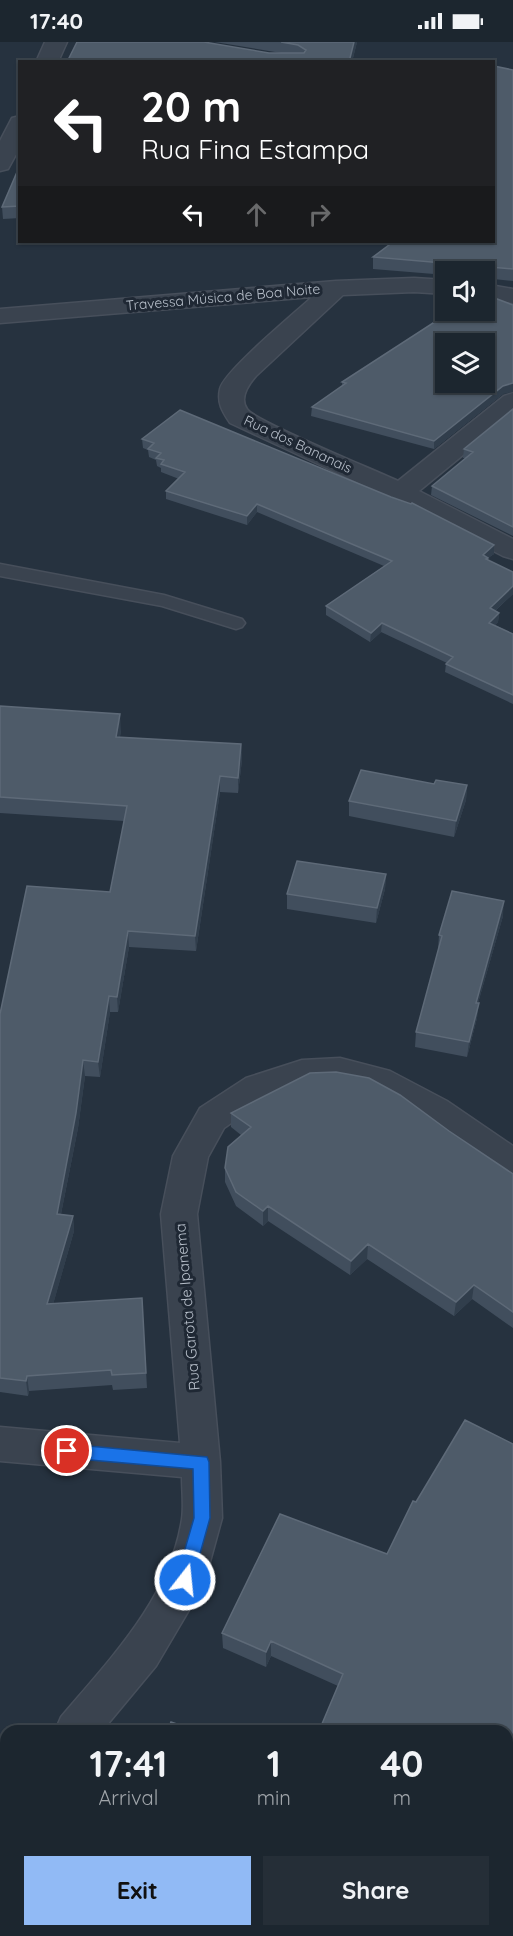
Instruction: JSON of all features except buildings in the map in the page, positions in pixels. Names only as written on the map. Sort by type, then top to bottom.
[{"type":"street","points":[[48,60],[56,42]]},
{"type":"street","points":[[8,158],[18,129]]},
{"type":"street","name":"Travessa Música de Boa Noite","points":[[0,316],[336,288],[435,287]]},
{"type":"street","name":"Rua dos Bananais","points":[[336,288],[233,387],[232,407],[239,417],[264,430],[401,492],[513,550]]},
{"type":"street","points":[[495,293],[513,296]]},
{"type":"street","points":[[401,492],[513,401]]},
{"type":"street","name":"Rua Garota de Ipanema","points":[[81,1725],[141,1653],[185,1580],[202,1518],[201,1462],[179,1214],[191,1156],[212,1118],[258,1087],[302,1073],[340,1071],[378,1080],[435,1110],[513,1164]]},
{"type":"street","points":[[0,1444],[201,1462]]},
{"type":"lane","points":[[0,570],[164,601],[236,623]]},
{"type":"route","points":[[67,1451],[201,1462],[202,1518],[185,1580]]}]
